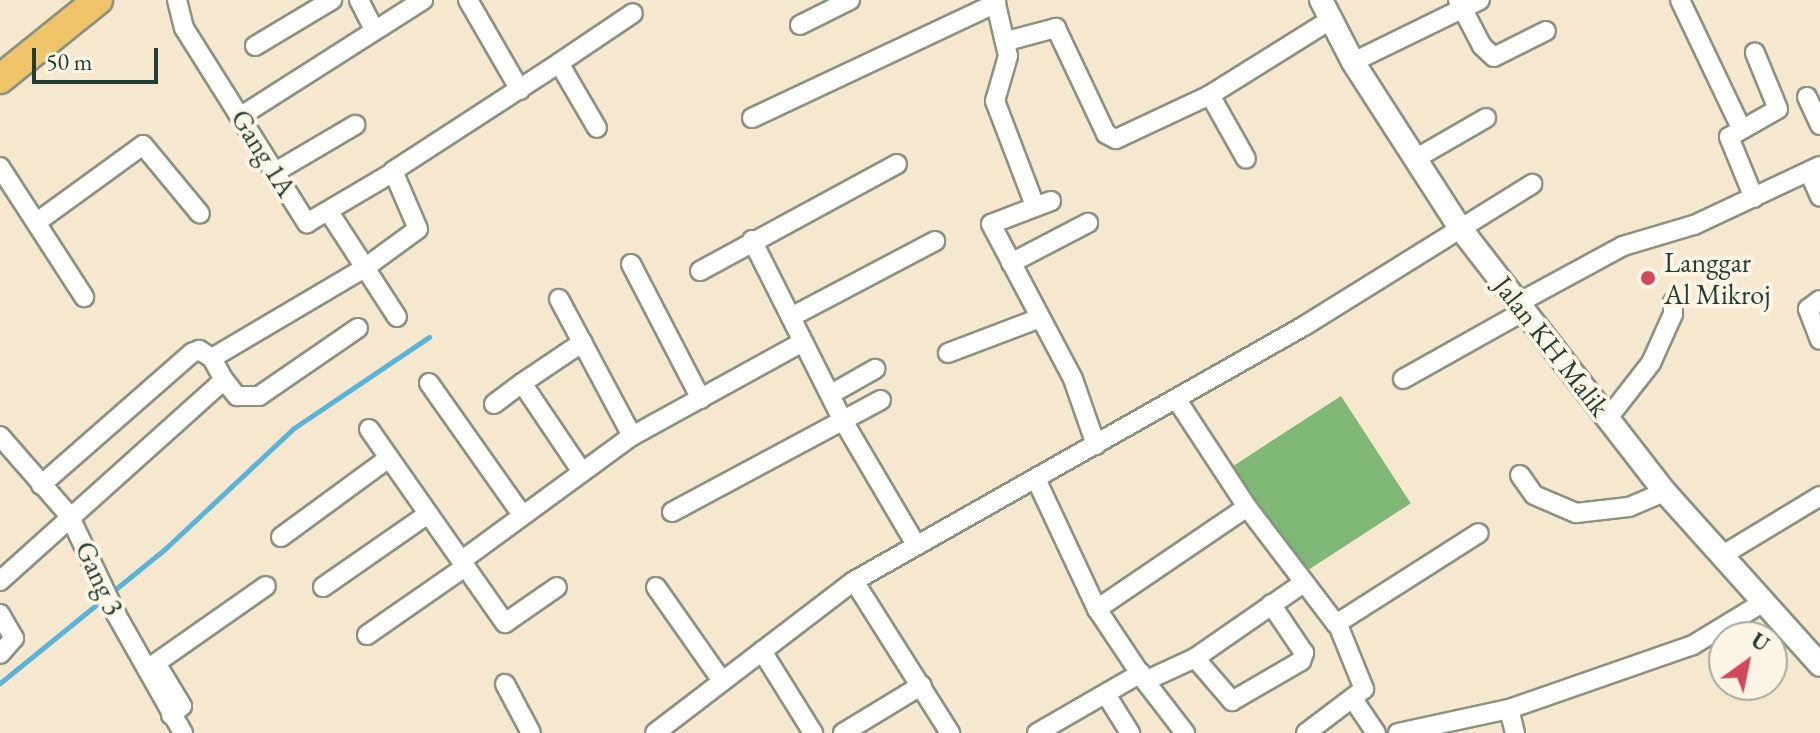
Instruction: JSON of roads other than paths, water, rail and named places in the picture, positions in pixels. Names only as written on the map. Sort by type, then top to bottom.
[{"type":"main road","points":[[0,79],[98,0]]},
{"type":"street","name":"Gang 1A","points":[[177,0],[184,28],[307,223],[329,212]]},
{"type":"street","points":[[359,0],[374,30]]},
{"type":"street","points":[[241,116],[423,0]]},
{"type":"street","points":[[468,0],[520,90]]},
{"type":"street","points":[[800,25],[850,0]]},
{"type":"street","points":[[1353,62],[1460,4],[1480,0]]},
{"type":"street","points":[[1680,0],[1741,128]]},
{"type":"street","points":[[255,46],[327,1]]},
{"type":"street","points":[[752,118],[995,2],[1007,41],[995,101],[1043,203],[991,224],[1073,379],[1096,445]]},
{"type":"street","points":[[1460,4],[1482,46],[1494,57],[1546,31]]},
{"type":"street","points":[[1007,41],[1056,28],[1112,139],[1210,95],[1325,10]]},
{"type":"street","name":"Jalan KH Malik","points":[[1325,10],[1353,62],[1460,228],[1665,492],[1762,603],[1818,657]]},
{"type":"street","points":[[397,317],[329,212],[520,90],[633,13]]},
{"type":"street","points":[[1754,198],[1729,137],[1778,109],[1755,53]]},
{"type":"street","points":[[559,63],[597,128]]},
{"type":"street","points":[[1210,95],[1246,159]]},
{"type":"street","points":[[1807,97],[1820,125]]},
{"type":"street","points":[[1415,159],[1486,118]]},
{"type":"street","points":[[277,171],[355,125]]},
{"type":"street","points":[[37,222],[143,145],[200,214]]},
{"type":"street","points":[[700,271],[752,240],[897,164]]},
{"type":"street","points":[[0,167],[84,297]]},
{"type":"street","points":[[1403,379],[1623,246],[1694,225],[1815,169],[1820,197]]},
{"type":"street","points":[[212,358],[366,267],[420,227],[392,173]]},
{"type":"street","points":[[655,733],[854,581],[915,543],[1177,400],[1532,184]]},
{"type":"street","points":[[1011,263],[1088,223]]},
{"type":"street","points":[[752,240],[842,419],[915,543]]},
{"type":"street","points":[[791,317],[935,241]]},
{"type":"street","points":[[631,264],[701,399]]},
{"type":"street","points":[[559,299],[632,436]]},
{"type":"street","points":[[1820,300],[1808,309],[1820,340]]},
{"type":"street","points":[[1608,418],[1651,363],[1673,314],[1673,302]]},
{"type":"street","points":[[948,353],[1040,318]]},
{"type":"street","points":[[41,485],[192,353],[199,350],[212,358],[237,396],[259,396],[358,328]]},
{"type":"street","points":[[494,404],[583,342]]},
{"type":"street","points":[[367,635],[463,564],[522,515],[632,436],[803,342]]},
{"type":"street","points":[[831,394],[875,369]]},
{"type":"street","points":[[0,581],[69,515],[224,380]]},
{"type":"street","points":[[429,383],[522,515]]},
{"type":"street","points":[[522,383],[582,472]]},
{"type":"street","points":[[672,512],[881,400]]},
{"type":"street","points":[[1177,400],[1302,584],[1338,625],[1363,677],[1364,689],[1306,733]]},
{"type":"street","points":[[369,429],[505,623],[557,587]]},
{"type":"street","name":"Gang 3","points":[[2,443],[69,515],[116,614],[183,733]]},
{"type":"street","points":[[281,537],[389,458]]},
{"type":"street","points":[[1520,475],[1534,495],[1576,513],[1629,507],[1665,492]]},
{"type":"street","points":[[1036,479],[1097,609],[1185,733]]},
{"type":"street","points":[[1721,556],[1820,496]]},
{"type":"street","points":[[1097,609],[1247,507]]},
{"type":"street","points":[[323,587],[428,514]]},
{"type":"street","points":[[1338,625],[1479,533]]},
{"type":"street","points":[[854,581],[950,733]]},
{"type":"street","points":[[1037,733],[1143,677],[1195,658],[1302,584]]},
{"type":"street","points":[[171,715],[182,706],[156,663],[266,586]]},
{"type":"street","points":[[656,587],[722,681]]},
{"type":"street","points":[[1398,733],[1509,709],[1693,645],[1762,603]]},
{"type":"street","points":[[1195,658],[1232,701],[1301,661],[1304,653],[1271,604]]},
{"type":"street","points":[[0,614],[14,638],[0,654]]},
{"type":"street","points":[[762,651],[813,733]]},
{"type":"street","points":[[505,684],[531,733]]},
{"type":"street","points":[[843,733],[922,685]]},
{"type":"street","points":[[1107,696],[1130,733]]},
{"type":"street","points":[[1353,699],[1376,733]]},
{"type":"street","points":[[1509,709],[1515,733]]},
{"type":"waterway","points":[[0,683],[166,548],[294,428],[429,337]]},
{"type":"place","name":"Langgar Al Mikroj","points":[[1648,278]]}]
